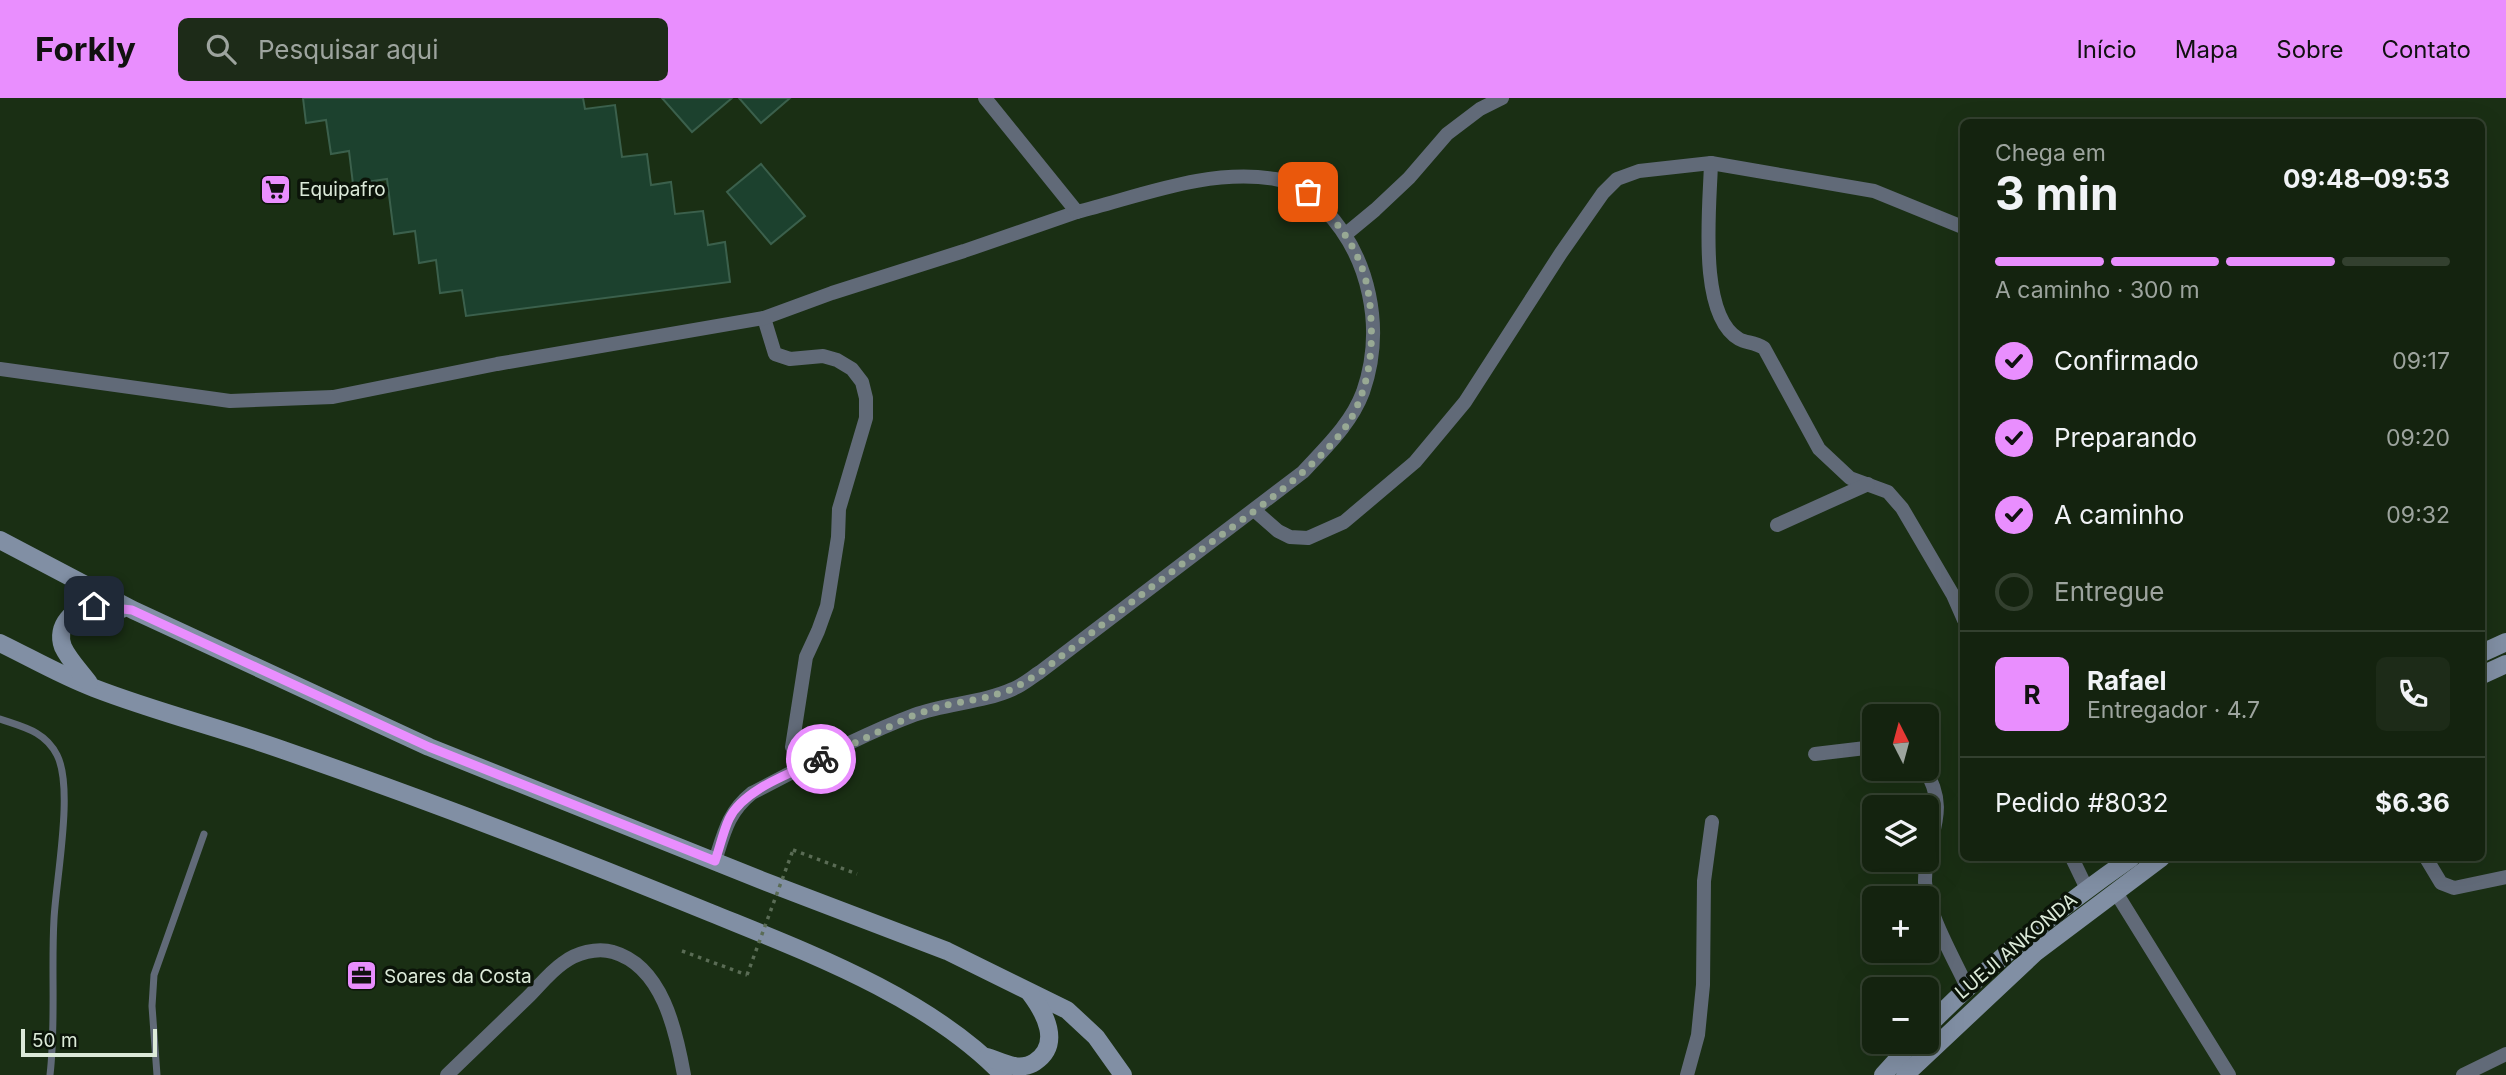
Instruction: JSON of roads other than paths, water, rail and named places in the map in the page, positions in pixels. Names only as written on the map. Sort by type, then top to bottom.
[{"type":"main road","points":[[0,540],[132,610],[429,747],[947,951],[1067,1010],[1096,1037],[1123,1075]]},
{"type":"main road","points":[[94,688],[63,646],[63,625],[70,615],[82,608],[94,606],[132,610]]},
{"type":"main road","points":[[2485,652],[2506,642]]},
{"type":"main road","points":[[0,643],[94,688],[282,749],[600,867],[779,941],[866,981],[922,1012],[984,1055],[1003,1075]]},
{"type":"main road","points":[[2485,674],[2506,664]]},
{"type":"main road","points":[[1939,1015],[1967,987],[2055,912],[2127,861]]},
{"type":"main road","name":"LUEJI ANKONDA","points":[[1905,1075],[2036,952],[2157,861]]},
{"type":"main road","points":[[984,1055],[1016,1066],[1030,1065],[1042,1057],[1049,1046],[1049,1027],[1040,1006],[1028,990]]},
{"type":"main road","points":[[1883,1075],[1902,1054]]},
{"type":"street","points":[[985,98],[1077,212]]},
{"type":"street","points":[[1346,234],[1409,178],[1447,134],[1480,109],[1502,98]]},
{"type":"street","points":[[1254,510],[1278,531],[1290,537],[1308,538],[1345,522],[1415,462],[1446,427],[1602,193],[1618,179],[1639,171],[1711,163],[1874,191],[1960,226]]},
{"type":"street","points":[[1711,163],[1709,279],[1717,307],[1728,328],[1740,340],[1752,341],[1764,348],[1819,449],[1850,478],[1888,492],[1902,508],[1960,611]]},
{"type":"street","points":[[0,369],[230,401],[333,397],[498,364],[764,318],[1077,212],[1207,179],[1249,176],[1278,179],[1308,192],[1346,234],[1364,268],[1370,297],[1371,359],[1363,390],[1352,416],[1333,440],[1303,472],[1041,672],[1013,689],[941,706],[912,716],[752,793],[739,803],[729,818],[715,861]]},
{"type":"street","points":[[764,318],[775,354],[790,359],[823,356],[837,360],[852,369],[862,382],[866,398],[866,418],[839,509],[838,537],[827,606],[806,657],[792,747]]},
{"type":"street","points":[[1777,525],[1868,484]]},
{"type":"street","points":[[1815,754],[1862,748]]},
{"type":"street","points":[[1931,781],[1939,808],[1926,882],[1930,906],[1967,987]]},
{"type":"street","points":[[1687,1075],[1698,1034],[1703,985],[1704,881],[1712,822]]},
{"type":"street","points":[[2073,861],[2087,889]]},
{"type":"street","points":[[2428,861],[2441,883],[2454,888],[2506,877]]},
{"type":"street","points":[[2115,891],[2229,1075]]},
{"type":"street","points":[[447,1075],[563,963],[590,951],[606,950],[625,955],[636,962],[650,976],[660,992],[681,1057],[684,1075]]},
{"type":"street","points":[[2463,1075],[2506,1054]]},
{"type":"lane","points":[[0,719],[38,732],[56,753],[64,771],[65,795],[54,920],[54,1043],[50,1075]]},
{"type":"lane","points":[[157,1075],[152,1006],[154,975],[204,834]]},
{"type":"place","name":"Equipafro","points":[[276,189]]},
{"type":"place","name":"Soares da Costa","points":[[361,976]]}]
